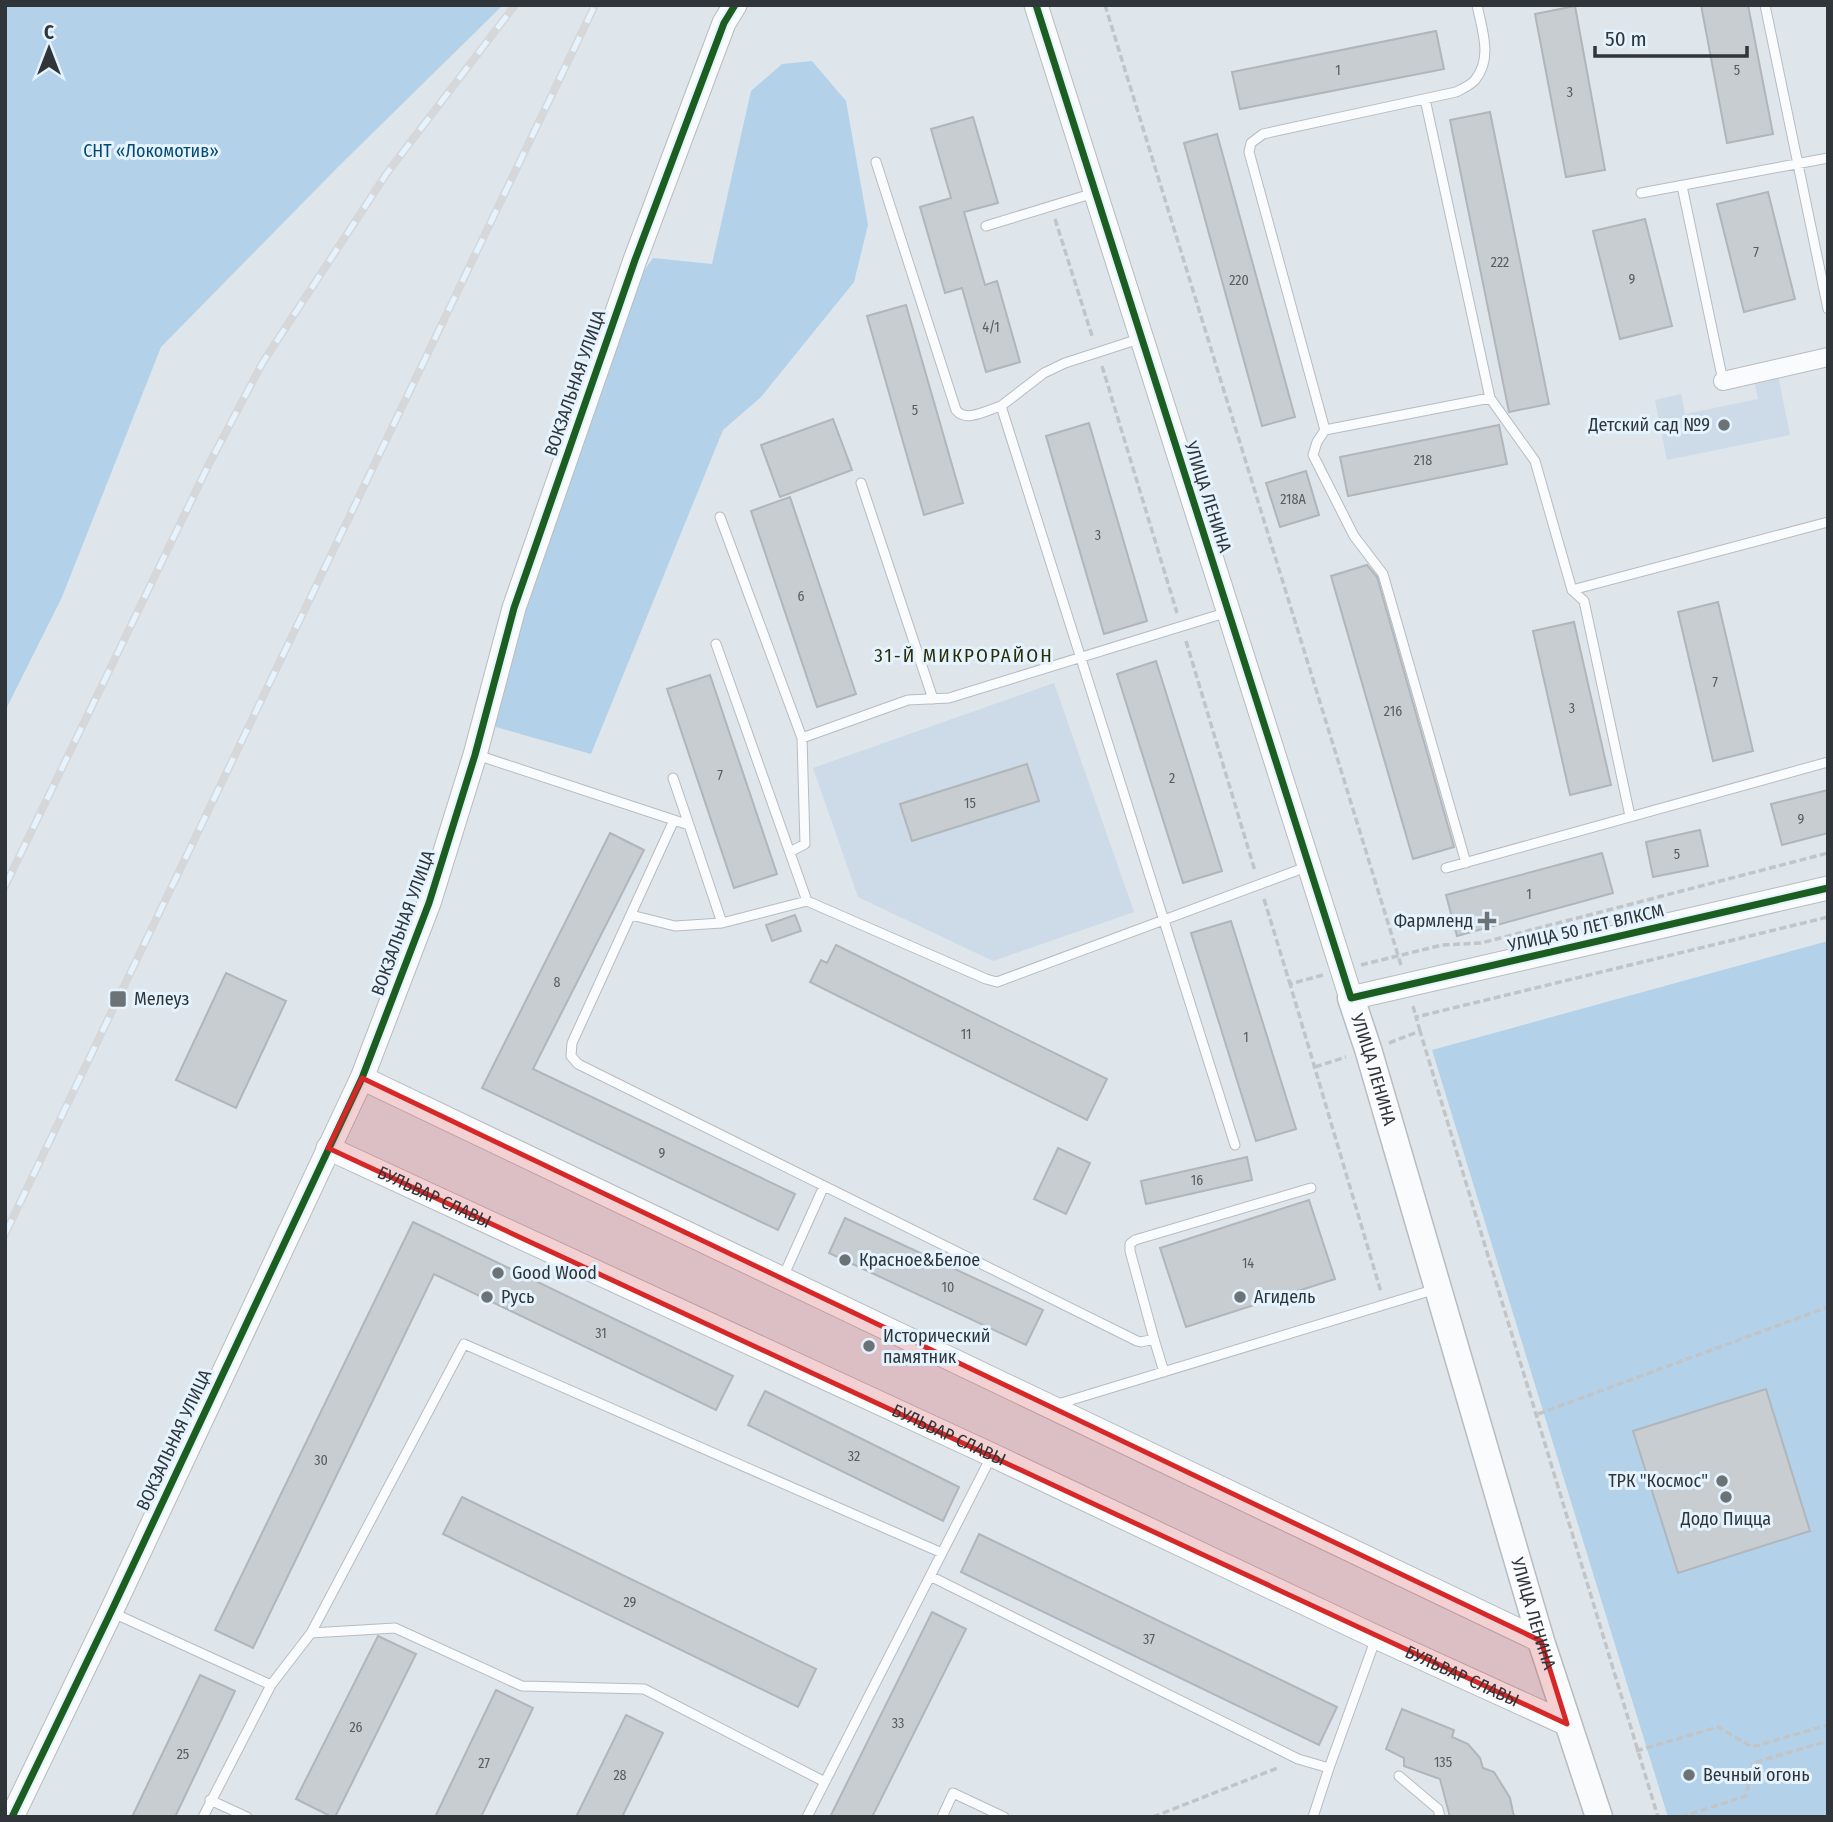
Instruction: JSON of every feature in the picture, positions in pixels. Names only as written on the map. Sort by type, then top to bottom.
[{"type":"main road","name":"УЛИЦА ЛЕНИНА","points":[[1351,998],[1541,1641],[1599,1817]]},
{"type":"street","name":"ВОКЗАЛЬНАЯ УЛИЦА","points":[[12,1817],[362,1078],[429,903],[475,755],[518,595],[635,260],[724,23],[735,5]]},
{"type":"street","name":"УЛИЦА ЛЕНИНА","points":[[1040,6],[1095,193],[1351,998]]},
{"type":"street","points":[[1723,381],[1828,357]]},
{"type":"street","name":"УЛИЦА 50 ЛЕТ ВЛКСМ","points":[[1351,998],[1828,888]]},
{"type":"street","points":[[362,1078],[1541,1641]]},
{"type":"street","name":"БУЛЬВАР СЛАВЫ","points":[[328,1148],[1567,1724]]},
{"type":"lane","points":[[1325,430],[1249,152],[1251,143],[1263,134],[1456,92],[1475,81],[1484,61],[1486,48],[1477,5]]},
{"type":"lane","points":[[1765,5],[1828,309]]},
{"type":"lane","points":[[1425,99],[1490,398],[1535,461],[1572,590],[1584,601],[1630,816]]},
{"type":"lane","points":[[1641,193],[1828,158]]},
{"type":"lane","points":[[876,162],[956,410],[960,415],[967,417],[1001,406],[1044,373],[1065,363],[1142,338]]},
{"type":"lane","points":[[1682,186],[1723,381]]},
{"type":"lane","points":[[986,226],[1095,193]]},
{"type":"lane","points":[[1466,863],[1383,573],[1354,536],[1313,455],[1325,430],[1490,398]]},
{"type":"lane","points":[[1001,406],[1235,1145]]},
{"type":"lane","points":[[861,483],[933,699]]},
{"type":"lane","points":[[720,517],[802,738],[805,844],[790,852]]},
{"type":"lane","points":[[1572,590],[1828,522]]},
{"type":"lane","points":[[802,738],[908,700],[949,698],[1228,612]]},
{"type":"lane","points":[[716,644],[807,901]]},
{"type":"lane","points":[[475,755],[689,825]]},
{"type":"lane","points":[[1446,868],[1828,762]]},
{"type":"lane","points":[[673,778],[722,923]]},
{"type":"lane","points":[[674,820],[572,1043],[571,1056],[578,1064],[1141,1342],[1154,1339]]},
{"type":"lane","points":[[631,915],[675,926],[722,923],[807,901],[998,982],[1309,866]]},
{"type":"lane","points":[[783,1279],[824,1186]]},
{"type":"lane","points":[[1164,1372],[1130,1244],[1135,1240],[1311,1188]]},
{"type":"lane","points":[[1050,1407],[1437,1288]]},
{"type":"lane","points":[[203,1817],[271,1685],[311,1633],[464,1344],[942,1553]]},
{"type":"lane","points":[[807,1817],[992,1455]]},
{"type":"lane","points":[[930,1576],[1298,1759],[1329,1768]]},
{"type":"lane","points":[[111,1612],[271,1685]]},
{"type":"lane","points":[[311,1633],[395,1628],[522,1686],[644,1689],[825,1782]]},
{"type":"lane","points":[[1312,1817],[1376,1637]]},
{"type":"lane","points":[[1399,1776],[1438,1809],[1440,1817]]},
{"type":"lane","points":[[942,1817],[953,1793],[1004,1817]]},
{"type":"lane","points":[[210,1800],[247,1817]]},
{"type":"path","points":[[1105,5],[1398,956]]},
{"type":"path","points":[[1051,206],[1290,984],[1385,1304]]},
{"type":"path","points":[[1290,984],[1442,945],[1481,943],[1828,853]]},
{"type":"path","points":[[1658,1817],[1416,1017],[1828,917]]},
{"type":"path","points":[[1384,1045],[1420,1031]]},
{"type":"path","points":[[1315,1067],[1351,1055]]},
{"type":"path","points":[[1537,1414],[1828,1307]]},
{"type":"path","points":[[1636,1751],[1718,1727],[1752,1748],[1828,1725]]},
{"type":"path","points":[[1681,1817],[1746,1796],[1753,1763],[1828,1741]]},
{"type":"path","points":[[1153,1817],[1298,1759]]},
{"type":"highlighted area","points":[[362,1078],[1541,1641],[1567,1724],[328,1148]]},
{"type":"shaded area","name":"Детский сад №9","points":[[1778,375],[1790,435],[1667,460],[1655,400],[1681,394],[1685,414],[1758,399],[1754,379]]},
{"type":"shaded area","points":[[1054,683],[1134,912],[993,961],[858,897],[813,768]]},
{"type":"green space","name":"СНТ «Локомотив»","points":[[5,5],[503,5],[338,167],[161,347],[62,597],[5,711]]},
{"type":"green space","points":[[812,61],[846,101],[868,225],[854,282],[761,397],[723,430],[591,754],[489,725],[497,691],[638,279],[653,258],[712,264],[751,91],[782,64]]},
{"type":"green space","points":[[1828,941],[1828,1817],[1668,1817],[1432,1050]]},
{"type":"building","points":[[1701,5],[1748,5],[1773,134],[1727,143]]},
{"type":"building","points":[[1575,6],[1605,170],[1566,177],[1535,14]]},
{"type":"building","points":[[1436,31],[1444,69],[1240,109],[1232,72]]},
{"type":"building","points":[[1490,112],[1549,404],[1509,412],[1450,120]]},
{"type":"building","points":[[973,117],[998,203],[964,212],[985,285],[997,281],[1020,362],[986,372],[962,288],[945,293],[920,207],[951,198],[931,129]]},
{"type":"building","points":[[1217,134],[1295,417],[1262,426],[1184,143]]},
{"type":"building","points":[[1768,192],[1795,299],[1744,312],[1717,204]]},
{"type":"building","points":[[1645,219],[1672,326],[1620,339],[1593,231]]},
{"type":"building","points":[[906,305],[963,503],[924,515],[867,316]]},
{"type":"building","points":[[833,419],[852,470],[780,497],[761,445]]},
{"type":"building","points":[[1089,423],[1147,621],[1104,634],[1046,436]]},
{"type":"building","points":[[1499,425],[1507,464],[1348,496],[1340,457]]},
{"type":"building","points":[[1306,471],[1319,515],[1280,527],[1266,483]]},
{"type":"building","points":[[790,497],[856,694],[817,707],[751,511]]},
{"type":"building","points":[[1367,565],[1377,577],[1454,847],[1413,859],[1331,576]]},
{"type":"building","points":[[1718,602],[1753,751],[1713,761],[1678,612]]},
{"type":"building","points":[[1574,622],[1611,785],[1570,795],[1533,631]]},
{"type":"building","points":[[1156,661],[1222,871],[1183,883],[1117,674]]},
{"type":"building","points":[[710,675],[777,874],[734,888],[667,689]]},
{"type":"building","points":[[1027,764],[1039,801],[912,841],[900,804]]},
{"type":"building","points":[[1828,790],[1828,833],[1782,845],[1771,804]]},
{"type":"building","points":[[1700,830],[1708,866],[1653,877],[1646,842]]},
{"type":"building","points":[[610,833],[644,850],[533,1069],[795,1194],[778,1230],[482,1088]]},
{"type":"building","points":[[1602,853],[1613,893],[1457,936],[1446,895]]},
{"type":"building","points":[[795,915],[801,931],[772,941],[766,925]]},
{"type":"building","points":[[1231,921],[1296,1129],[1256,1141],[1191,933]]},
{"type":"building","points":[[836,945],[1107,1079],[1087,1120],[810,982],[821,960],[827,963]]},
{"type":"building","name":"Мелеуз","points":[[226,973],[286,1001],[236,1108],[176,1080]]},
{"type":"building","points":[[1058,1148],[1090,1163],[1066,1214],[1034,1199]]},
{"type":"building","points":[[1247,1157],[1252,1180],[1146,1204],[1141,1181]]},
{"type":"building","points":[[1309,1200],[1335,1279],[1186,1327],[1160,1248]]},
{"type":"building","points":[[845,1218],[1043,1310],[1026,1345],[829,1253]]},
{"type":"building","points":[[413,1222],[733,1376],[716,1410],[434,1274],[253,1648],[215,1630]]},
{"type":"building","name":"ТРК \"Космос\"","points":[[1766,1389],[1810,1531],[1678,1573],[1633,1431]]},
{"type":"building","points":[[765,1391],[959,1487],[943,1521],[748,1425]]},
{"type":"building","points":[[462,1497],[816,1669],[798,1707],[443,1534]]},
{"type":"building","points":[[979,1534],[1337,1707],[1319,1745],[961,1572]]},
{"type":"building","points":[[932,1612],[966,1629],[872,1817],[830,1817]]},
{"type":"building","points":[[378,1636],[416,1654],[335,1817],[332,1817],[296,1799]]},
{"type":"building","points":[[200,1675],[235,1691],[175,1817],[132,1817]]},
{"type":"building","points":[[496,1690],[533,1708],[481,1817],[435,1817]]},
{"type":"building","points":[[1402,1709],[1454,1730],[1452,1737],[1468,1744],[1480,1758],[1483,1768],[1494,1772],[1510,1798],[1514,1817],[1450,1817],[1440,1779],[1404,1766],[1404,1758],[1386,1749]]},
{"type":"building","points":[[626,1715],[663,1733],[622,1817],[576,1817]]},
{"type":"railway","points":[[5,886],[209,464],[263,362],[387,173],[515,5]]},
{"type":"railway","points":[[5,1234],[595,5]]},
{"type":"cycle path","points":[[12,1817],[362,1078],[429,903],[475,755],[514,608],[635,260],[724,23],[735,5]]},
{"type":"cycle path","points":[[1036,5],[1351,998],[1828,888]]},
{"type":"place","name":"Детский сад №9","points":[[1724,425]]},
{"type":"place","name":"Фармленд","points":[[1487,921]]},
{"type":"place","name":"Мелеуз","points":[[118,999]]},
{"type":"place","name":"Красное&Белое","points":[[845,1260]]},
{"type":"place","name":"Good Wood","points":[[498,1273]]},
{"type":"place","name":"Русь","points":[[487,1297]]},
{"type":"place","name":"Агидель","points":[[1240,1297]]},
{"type":"place","name":"Исторический памятник","points":[[869,1346]]},
{"type":"place","name":"ТРК \"Космос\"","points":[[1722,1481]]},
{"type":"place","name":"Додо Пицца","points":[[1726,1497]]},
{"type":"place","name":"Вечный огонь","points":[[1689,1775]]},
{"type":"district","name":"31-Й МИКРОРАЙОН","points":[[964,655]]}]
